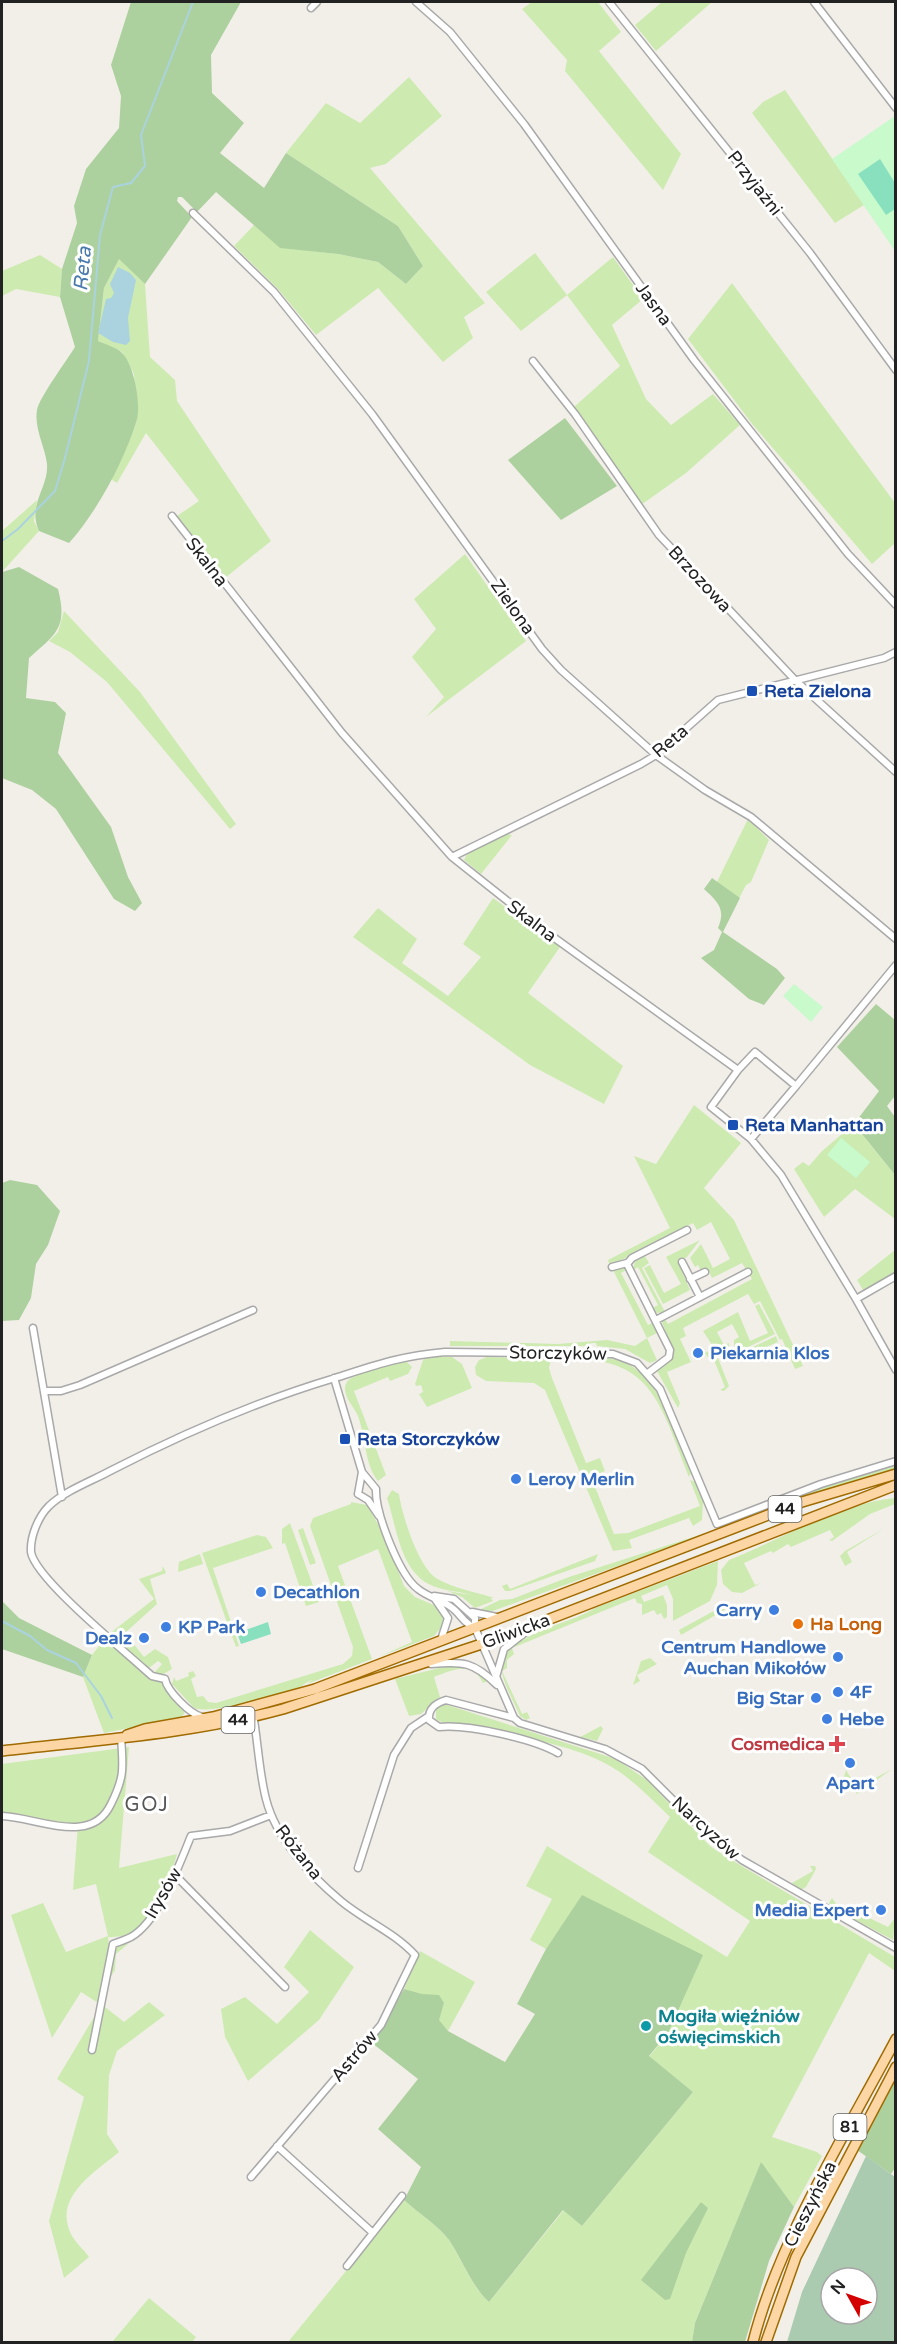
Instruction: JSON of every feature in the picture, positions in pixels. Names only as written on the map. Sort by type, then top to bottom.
[{"type":"main road","name":"Gliwicka","points":[[123,1737],[145,1729],[213,1717],[252,1707],[329,1684],[802,1502],[896,1474]]},
{"type":"main road","name":"Gliwicka","points":[[2,1751],[174,1732],[254,1717],[348,1689],[536,1624],[818,1513],[896,1485]]},
{"type":"main road","points":[[876,1494],[896,1493]]},
{"type":"main road","name":"Cieszyńska","points":[[753,2343],[766,2297],[784,2254],[896,2039]]},
{"type":"main road","name":"Cieszyńska","points":[[766,2343],[796,2257],[896,2067]]},
{"type":"street","points":[[311,8],[317,2]]},
{"type":"street","name":"Jasna","points":[[416,2],[450,32],[524,124],[694,360],[841,545],[896,605]]},
{"type":"street","name":"Przyjaźni","points":[[609,2],[810,253],[896,370]]},
{"type":"street","points":[[814,2],[896,108]]},
{"type":"street","name":"Zielona","points":[[193,213],[251,268],[282,302],[372,414],[542,649],[561,670],[656,755],[705,790],[751,817],[896,939]]},
{"type":"street","name":"Brzozowa","points":[[533,361],[575,414],[659,535],[795,680],[896,772]]},
{"type":"street","name":"Skalna","points":[[172,516],[335,725],[452,857],[549,934],[738,1070]]},
{"type":"street","name":"Reta","points":[[452,857],[621,775],[656,755],[718,700],[884,658],[896,652]]},
{"type":"street","points":[[752,1139],[896,965]]},
{"type":"street","points":[[796,1086],[755,1052],[738,1070],[711,1107],[752,1139],[781,1175],[896,1370]]},
{"type":"street","points":[[612,1267],[627,1263],[687,1230]]},
{"type":"street","points":[[682,1262],[700,1297]]},
{"type":"street","points":[[627,1263],[671,1353],[667,1359],[648,1373]]},
{"type":"street","points":[[690,1279],[705,1272]]},
{"type":"street","points":[[656,1320],[747,1272]]},
{"type":"street","points":[[856,1299],[896,1276]]},
{"type":"street","points":[[45,1391],[61,1391],[80,1385],[252,1310]]},
{"type":"street","points":[[33,1328],[62,1497],[41,1517],[31,1541],[32,1555],[60,1592],[152,1676],[165,1679],[168,1687],[189,1711],[199,1716],[213,1717]]},
{"type":"street","name":"Storczyków","points":[[62,1497],[134,1459],[265,1400],[393,1358],[445,1352],[613,1354],[631,1359],[648,1373],[670,1409],[717,1524],[821,1484],[896,1461]]},
{"type":"street","points":[[334,1378],[362,1472],[376,1489],[375,1496],[383,1522],[404,1574],[413,1585],[450,1606],[468,1625],[475,1628],[514,1718]]},
{"type":"street","points":[[362,1472],[358,1494],[368,1500],[383,1522]]},
{"type":"street","points":[[361,1485],[369,1482]]},
{"type":"street","points":[[368,1500],[375,1496]]},
{"type":"street","points":[[431,1597],[454,1599],[471,1612],[477,1622],[475,1628]]},
{"type":"street","points":[[431,1597],[448,1618],[441,1640]]},
{"type":"street","points":[[471,1612],[504,1617]]},
{"type":"street","points":[[496,1678],[504,1649],[536,1624]]},
{"type":"street","points":[[412,1665],[464,1662],[482,1670],[500,1688]]},
{"type":"street","name":"Narcyzów","points":[[358,1868],[394,1755],[411,1728],[429,1716],[434,1705],[446,1700],[514,1718],[520,1723],[619,1755],[642,1769],[701,1828],[742,1860],[896,1948]]},
{"type":"street","name":"Różana","points":[[252,1707],[263,1786],[271,1815],[297,1856],[353,1910],[404,1943],[415,1955]]},
{"type":"street","points":[[429,1716],[431,1722],[439,1727],[461,1726],[481,1730],[542,1746],[558,1753]]},
{"type":"street","points":[[2,1816],[74,1828],[88,1827],[101,1821],[123,1778],[123,1737]]},
{"type":"street","name":"Irysów","points":[[92,2050],[113,1944],[132,1937],[148,1921],[175,1875],[191,1836],[230,1831],[271,1815]]},
{"type":"street","points":[[175,1875],[285,1987]]},
{"type":"street","name":"Astrów","points":[[251,2177],[381,2025],[415,1955]]},
{"type":"street","points":[[277,2146],[373,2233]]},
{"type":"street","points":[[347,2266],[402,2196]]},
{"type":"green space","points":[[131,2],[241,2],[211,55],[212,93],[244,123],[220,153],[264,188],[286,153],[398,226],[423,266],[406,284],[378,262],[338,254],[280,248],[216,192],[197,212],[182,197],[178,197],[177,201],[192,217],[145,284],[119,259],[104,288],[98,341],[118,350],[127,360],[136,385],[138,412],[132,435],[109,485],[90,516],[69,543],[39,531],[36,522],[35,513],[45,481],[47,464],[36,417],[39,404],[75,347],[60,297],[62,269],[77,223],[74,206],[86,169],[119,128],[121,96],[111,65]]},
{"type":"green space","points":[[532,2],[598,2],[621,32],[599,51],[681,154],[663,190],[565,71],[567,60],[522,9]]},
{"type":"green space","points":[[662,2],[712,2],[656,51],[635,25]]},
{"type":"green space","points":[[409,77],[442,116],[386,164],[370,168],[485,303],[464,317],[473,338],[443,362],[378,288],[316,335],[278,289],[234,246],[254,225],[280,247],[338,254],[378,262],[406,284],[423,266],[398,226],[286,153],[326,103],[360,123]]},
{"type":"green space","points":[[785,90],[864,205],[835,223],[752,113],[763,102]]},
{"type":"green space","points":[[895,116],[895,251],[832,159]]},
{"type":"green space","points":[[880,159],[895,183],[895,209],[886,215],[858,174]]},
{"type":"green space","points":[[535,253],[567,295],[521,331],[486,292]]},
{"type":"green space","points":[[40,255],[62,269],[60,297],[16,289],[2,296],[2,271]]},
{"type":"green space","points":[[613,257],[643,299],[612,325],[646,399],[671,425],[713,394],[740,425],[686,473],[641,505],[574,407],[620,366],[567,295]]},
{"type":"green space","points":[[119,258],[145,284],[150,357],[175,380],[177,401],[271,541],[225,578],[177,516],[199,501],[146,433],[117,483],[111,479],[137,417],[134,374],[122,352],[98,341],[104,288]]},
{"type":"green space","points":[[732,283],[895,503],[895,543],[872,564],[753,425],[688,339]]},
{"type":"green space","points":[[565,418],[617,486],[561,520],[508,460]]},
{"type":"green space","points":[[37,500],[34,521],[39,531],[2,572],[2,531]]},
{"type":"green space","points":[[465,554],[526,641],[426,717],[444,697],[412,657],[436,629],[414,599]]},
{"type":"green space","points":[[19,567],[58,589],[61,602],[60,622],[53,636],[29,658],[26,698],[55,702],[66,713],[58,753],[111,827],[128,877],[142,903],[135,911],[114,899],[56,809],[32,790],[2,778],[2,572]]},
{"type":"green space","points":[[64,611],[140,692],[236,824],[230,829],[107,682],[70,652],[49,641],[58,632]]},
{"type":"green space","points":[[748,819],[769,840],[751,882],[746,885],[736,904],[713,890]]},
{"type":"green space","points":[[507,834],[512,835],[481,874],[464,860],[468,852]]},
{"type":"green space","points":[[712,878],[740,898],[723,932],[777,969],[785,978],[764,1005],[749,999],[701,958],[714,950],[722,932],[718,928],[721,916],[719,906],[704,889]]},
{"type":"green space","points":[[493,898],[560,947],[528,993],[623,1066],[604,1104],[530,1065],[353,937],[378,908],[417,939],[402,963],[448,996],[481,957],[463,944]]},
{"type":"green space","points":[[794,984],[823,1007],[811,1022],[783,996]]},
{"type":"green space","points":[[876,1004],[895,1020],[895,1096],[887,1106],[895,1117],[895,1175],[854,1124],[879,1091],[837,1047]]},
{"type":"green space","points":[[694,1105],[741,1143],[704,1188],[734,1220],[803,1366],[795,1369],[782,1339],[780,1340],[760,1301],[754,1304],[748,1294],[683,1328],[686,1336],[680,1339],[691,1362],[667,1372],[680,1403],[678,1408],[657,1371],[669,1362],[674,1353],[662,1322],[665,1319],[668,1324],[752,1279],[742,1263],[712,1278],[708,1270],[701,1271],[698,1265],[695,1267],[690,1258],[701,1244],[713,1268],[730,1259],[711,1222],[697,1230],[693,1223],[610,1266],[608,1260],[670,1228],[634,1156],[656,1164]]},
{"type":"green space","points":[[854,1124],[895,1175],[895,1219],[855,1189],[824,1217],[794,1169],[803,1162],[809,1166],[822,1151]]},
{"type":"green space","points":[[841,1138],[870,1162],[856,1178],[827,1155]]},
{"type":"green space","points":[[10,1180],[37,1185],[60,1211],[48,1245],[36,1264],[31,1298],[19,1320],[2,1321],[2,1183]]},
{"type":"green space","points":[[700,1240],[687,1257],[678,1262],[690,1290],[663,1304],[644,1268],[650,1265],[664,1293],[681,1284],[666,1257]]},
{"type":"green space","points":[[895,1250],[895,1272],[863,1290],[857,1280]]},
{"type":"green space","points":[[645,1256],[649,1263],[642,1268],[665,1312],[657,1313],[653,1308],[658,1305],[638,1267],[633,1270],[635,1261]]},
{"type":"green space","points":[[623,1266],[626,1270],[621,1273],[648,1325],[652,1323],[657,1333],[647,1338],[613,1270]]},
{"type":"green space","points":[[759,1304],[775,1334],[734,1354],[734,1340],[739,1337],[732,1324],[717,1332],[724,1345],[729,1343],[729,1346],[709,1359],[705,1353],[714,1348],[703,1331],[738,1312],[750,1341],[768,1333],[755,1306]]},
{"type":"green space","points":[[776,1336],[778,1342],[736,1360],[734,1356]]},
{"type":"green space","points":[[647,1338],[657,1360],[650,1363],[625,1349],[597,1346],[596,1343],[591,1343],[591,1346],[450,1346],[450,1341],[558,1344],[607,1340],[635,1346]]},
{"type":"green space","points":[[428,1357],[452,1357],[462,1364],[472,1388],[427,1407],[419,1394],[423,1392],[421,1385],[416,1386],[415,1384],[423,1360]]},
{"type":"green space","points":[[487,1357],[551,1359],[549,1368],[552,1378],[586,1463],[600,1458],[605,1471],[591,1477],[614,1534],[628,1533],[700,1506],[690,1480],[695,1482],[703,1502],[702,1520],[693,1526],[689,1518],[629,1540],[632,1548],[613,1551],[545,1390],[534,1383],[486,1381],[476,1375],[475,1367],[479,1360]]},
{"type":"green space","points":[[558,1357],[611,1358],[633,1367],[646,1378],[665,1407],[691,1473],[689,1477],[659,1405],[647,1388],[632,1374],[613,1365],[588,1361],[557,1362]]},
{"type":"green space","points":[[718,1358],[729,1386],[724,1391],[720,1390],[725,1387],[714,1360]]},
{"type":"green space","points":[[405,1360],[412,1367],[408,1374],[390,1381],[388,1377],[354,1391],[386,1475],[378,1481],[370,1467],[360,1422],[346,1396],[345,1386],[348,1380],[356,1374]]},
{"type":"green space","points":[[895,1466],[895,1469],[828,1490],[490,1612],[477,1611],[500,1600],[512,1599],[569,1577],[718,1529],[821,1488]]},
{"type":"green space","points":[[392,1490],[399,1494],[417,1552],[429,1572],[436,1578],[457,1587],[494,1598],[491,1598],[493,1601],[475,1608],[462,1597],[447,1591],[472,1595],[433,1586],[413,1571],[401,1548],[387,1498]]},
{"type":"green space","points":[[895,1498],[895,1504],[870,1514],[832,1541],[829,1540],[834,1537],[830,1530],[791,1547],[788,1544],[773,1553],[771,1551],[744,1563],[755,1585],[761,1583],[742,1593],[732,1592],[723,1584],[721,1570],[729,1560],[810,1523],[852,1507]]},
{"type":"green space","points":[[351,1502],[367,1505],[383,1533],[404,1586],[415,1597],[436,1606],[444,1616],[440,1629],[434,1636],[378,1657],[412,1642],[378,1549],[338,1566],[372,1659],[263,1699],[215,1709],[194,1708],[172,1684],[174,1677],[176,1681],[189,1676],[188,1673],[193,1671],[196,1676],[191,1679],[197,1697],[203,1696],[208,1702],[216,1703],[343,1664],[352,1656],[353,1647],[310,1526],[313,1518],[351,1504]]},
{"type":"green space","points":[[290,1523],[319,1602],[306,1606],[285,1543],[282,1544],[282,1529]]},
{"type":"green space","points":[[303,1528],[316,1563],[310,1565],[298,1530]]},
{"type":"green space","points":[[885,1528],[847,1552],[852,1562],[845,1566],[840,1556],[845,1551]]},
{"type":"green space","points":[[257,1535],[266,1537],[273,1548],[213,1568],[239,1646],[236,1647],[202,1553]]},
{"type":"green space","points":[[200,1554],[203,1564],[178,1572],[179,1562]]},
{"type":"green space","points":[[598,1554],[595,1561],[510,1591],[505,1591],[502,1586],[507,1584],[510,1589]]},
{"type":"green space","points":[[718,1561],[717,1585],[710,1601],[673,1621],[673,1599],[667,1585],[641,1596],[644,1602],[663,1595],[667,1605],[667,1617],[664,1619],[661,1613],[657,1615],[654,1610],[642,1615],[642,1604],[637,1603],[635,1598],[512,1648],[514,1654],[507,1660],[507,1668],[502,1671],[503,1660],[510,1649],[522,1640],[595,1608]]},
{"type":"green space","points":[[163,1566],[166,1573],[150,1579],[157,1604],[125,1633],[144,1657],[155,1649],[168,1657],[172,1669],[160,1676],[154,1673],[162,1664],[158,1661],[149,1668],[145,1667],[109,1634],[154,1599],[139,1579],[162,1571]]},
{"type":"green space","points":[[2,1601],[19,1618],[92,1655],[83,1677],[2,1649]]},
{"type":"green space","points":[[721,1607],[728,1608],[681,1635],[679,1630]]},
{"type":"green space","points":[[268,1622],[271,1634],[241,1644],[237,1633]]},
{"type":"green space","points":[[106,1637],[163,1684],[185,1712],[181,1718],[104,1733],[83,1677],[92,1655]]},
{"type":"green space","points":[[650,1658],[657,1664],[637,1675],[640,1681],[633,1685],[641,1661]]},
{"type":"green space","points":[[461,1665],[474,1669],[488,1681],[483,1683],[473,1671],[467,1669],[455,1670],[434,1677],[440,1697],[421,1714],[409,1716],[395,1679],[447,1666]]},
{"type":"green space","points":[[502,1671],[522,1714],[527,1712],[530,1718],[526,1720],[520,1716],[505,1684]]},
{"type":"green space","points":[[444,1704],[616,1759],[647,1780],[710,1846],[895,1957],[895,1971],[869,1953],[772,2137],[817,2152],[822,2156],[794,2207],[761,2163],[695,2323],[692,2342],[288,2342],[404,2200],[434,2224],[449,2240],[477,2289],[489,2302],[564,2210],[582,2226],[693,2092],[649,2057],[668,2033],[583,1896],[546,1949],[530,1940],[552,1899],[526,1886],[547,1846],[727,1957],[750,1921],[648,1852],[670,1817],[618,1771],[596,1759],[566,1748],[533,1739],[441,1722],[436,1719],[436,1709]]},
{"type":"green space","points":[[601,1726],[603,1729],[597,1741],[580,1737]]},
{"type":"green space","points":[[129,1747],[119,1868],[177,1854],[160,1896],[141,1926],[128,1934],[108,1937],[109,1946],[128,1944],[116,1954],[115,1970],[107,1983],[102,1984],[98,2003],[81,1992],[52,2038],[11,1915],[43,1903],[66,1952],[108,1936],[96,1884],[73,1890],[78,1824],[2,1814],[2,1764]]},
{"type":"green space","points":[[892,1769],[857,1794],[844,1777],[846,1770],[857,1788]]},
{"type":"green space","points":[[810,1866],[815,1866],[816,1869],[806,1887],[801,1890],[792,1883],[813,1871]]},
{"type":"green space","points":[[582,1895],[703,1955],[668,2033],[649,2056],[693,2092],[582,2226],[563,2210],[489,2302],[477,2289],[449,2240],[434,2224],[404,2200],[421,2167],[378,2129],[418,2079],[372,2043],[404,1989],[422,1994],[439,1995],[444,2003],[439,2020],[448,2031],[505,2062],[535,2014],[517,2004],[546,1949]]},
{"type":"green space","points":[[832,1898],[837,1905],[857,1916],[859,1913],[888,1927],[895,1918],[893,1940],[831,1907],[829,1903]]},
{"type":"green space","points":[[310,1930],[354,1967],[319,2020],[248,2081],[225,2037],[221,2009],[245,1997],[277,2024],[309,1992],[284,1967]]},
{"type":"green space","points":[[420,1951],[475,1982],[448,2031],[438,2020],[444,2003],[404,1989]]},
{"type":"green space","points":[[149,2002],[165,2015],[117,2051],[109,2075],[107,2134],[119,2152],[88,2177],[72,2197],[67,2209],[67,2221],[71,2234],[89,2257],[64,2278],[49,2221],[84,2097],[57,2079],[97,2012],[105,2007],[124,2022]]},
{"type":"green space","points":[[895,2079],[895,2168],[891,2174],[857,2150]]},
{"type":"green space","points":[[866,2156],[895,2177],[895,2342],[787,2342],[802,2292]]},
{"type":"green space","points":[[761,2162],[794,2207],[769,2261],[745,2342],[692,2342],[695,2323]]},
{"type":"green space","points":[[701,2202],[708,2208],[686,2253],[670,2299],[665,2300],[641,2280]]},
{"type":"green space","points":[[149,2298],[196,2337],[192,2342],[112,2342]]},
{"type":"water","points":[[118,267],[130,273],[136,280],[128,318],[130,341],[126,345],[113,342],[98,333],[106,299],[111,298],[114,293],[110,284]]},
{"type":"waterway","name":"Reta","points":[[2,541],[18,529],[55,491],[89,361],[100,235],[113,187],[131,183],[145,166],[141,135],[193,2]]},
{"type":"waterway","points":[[2,1621],[30,1636],[47,1650],[76,1663],[101,1696],[112,1718]]},
{"type":"place","name":"Reta Zielona","points":[[752,691]]},
{"type":"place","name":"Reta Manhattan","points":[[733,1125]]},
{"type":"place","name":"Piekarnia Klos","points":[[698,1353]]},
{"type":"place","name":"Reta Storczyków","points":[[345,1439]]},
{"type":"place","name":"Leroy Merlin","points":[[516,1479]]},
{"type":"place","name":"Decathlon","points":[[261,1592]]},
{"type":"place","name":"Carry","points":[[774,1610]]},
{"type":"place","name":"Ha Long","points":[[798,1624]]},
{"type":"place","name":"KP Park","points":[[166,1627]]},
{"type":"place","name":"Dealz","points":[[144,1638]]},
{"type":"place","name":"Centrum Handlowe Auchan Mikołów","points":[[838,1657]]},
{"type":"place","name":"4F","points":[[838,1692]]},
{"type":"place","name":"Big Star","points":[[816,1698]]},
{"type":"place","name":"Hebe","points":[[827,1719]]},
{"type":"place","name":"Cosmedica","points":[[837,1744]]},
{"type":"place","name":"Apart","points":[[850,1763]]},
{"type":"place","name":"Media Expert","points":[[881,1910]]},
{"type":"place","name":"Mogiła więźniów oświęcimskich","points":[[646,2026]]},
{"type":"district","name":"GOJ","points":[[147,1805]]}]
